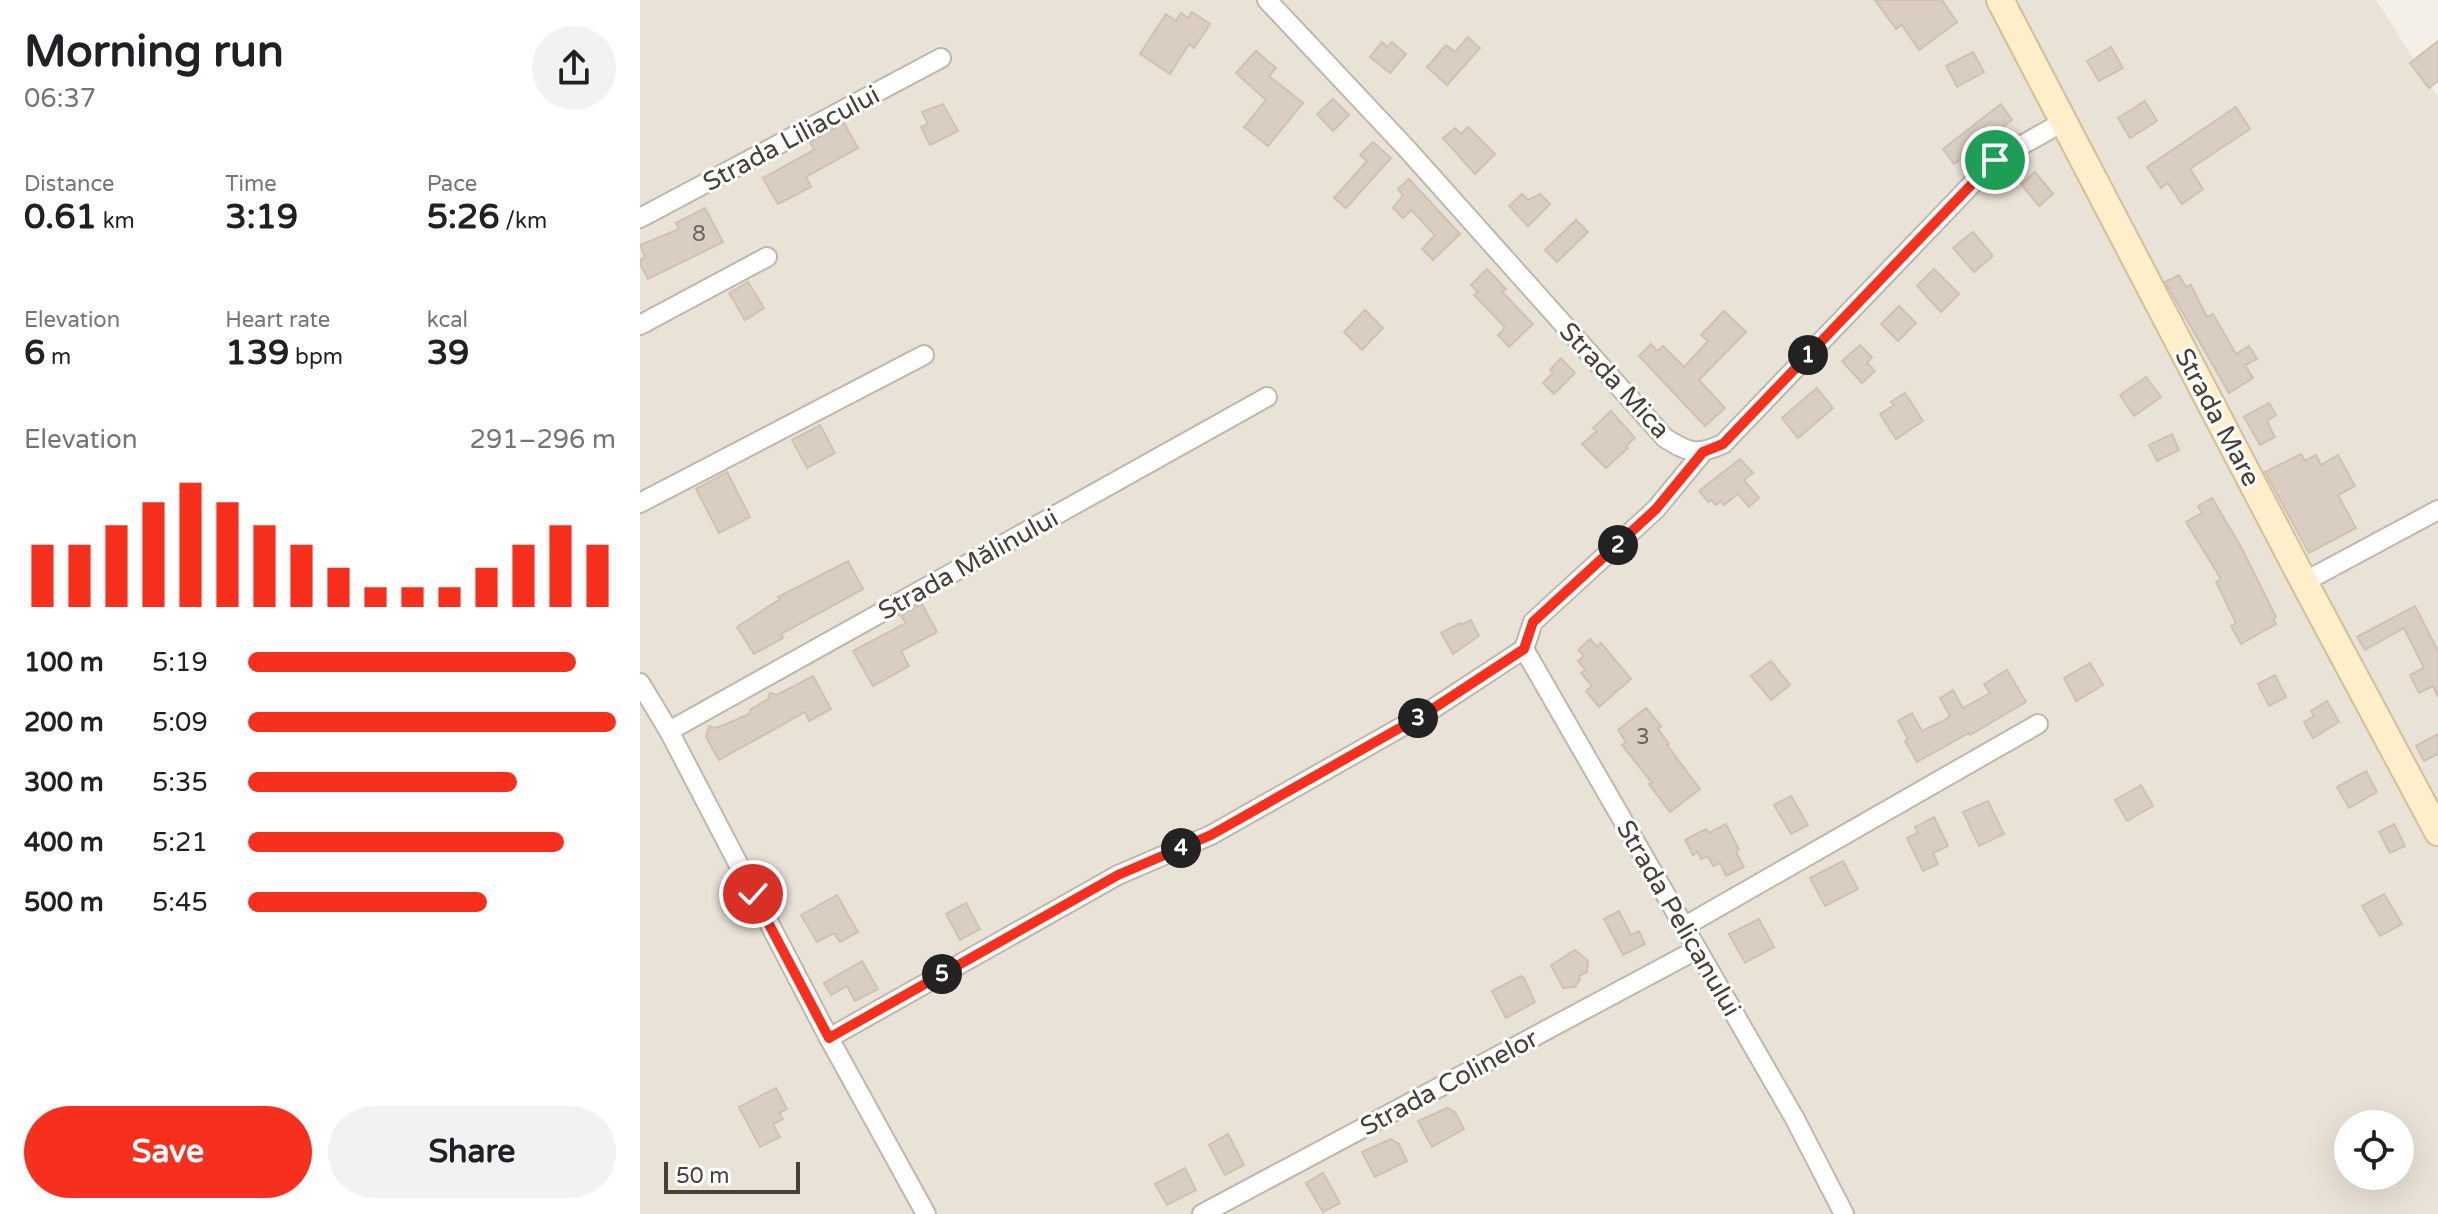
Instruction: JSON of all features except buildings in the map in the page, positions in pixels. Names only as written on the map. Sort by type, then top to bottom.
[{"type":"street","name":"Strada Mica","points":[[1267,0],[1408,150],[1665,438],[1685,451],[1703,452]]},
{"type":"street","name":"Strada Mare","points":[[2000,0],[2438,832]]},
{"type":"street","name":"Strada Liliacului","points":[[640,218],[941,58]]},
{"type":"street","points":[[829,1038],[1118,875],[1211,835],[1428,712],[1524,649],[1533,622],[1656,509],[1703,452],[1723,444],[1995,160],[2063,122]]},
{"type":"street","points":[[640,325],[767,257]]},
{"type":"street","points":[[640,503],[924,355]]},
{"type":"street","name":"Strada Mălinului","points":[[669,731],[1267,397]]},
{"type":"street","points":[[2304,582],[2438,510]]},
{"type":"street","name":"Strada Pelicanului","points":[[1524,649],[1795,1119],[1844,1214]]},
{"type":"street","points":[[640,683],[669,731],[829,1038],[926,1214]]},
{"type":"street","points":[[1685,926],[2038,724]]},
{"type":"street","name":"Strada Colinelor","points":[[1202,1214],[1696,950]]},
{"type":"shaded area","points":[[640,0],[2376,0],[2438,97],[2438,1214],[640,1214]]},
{"type":"route","points":[[753,894],[829,1038],[1118,875],[1211,835],[1428,712],[1524,649],[1533,622],[1656,509],[1703,452],[1723,444],[1995,160]]}]
